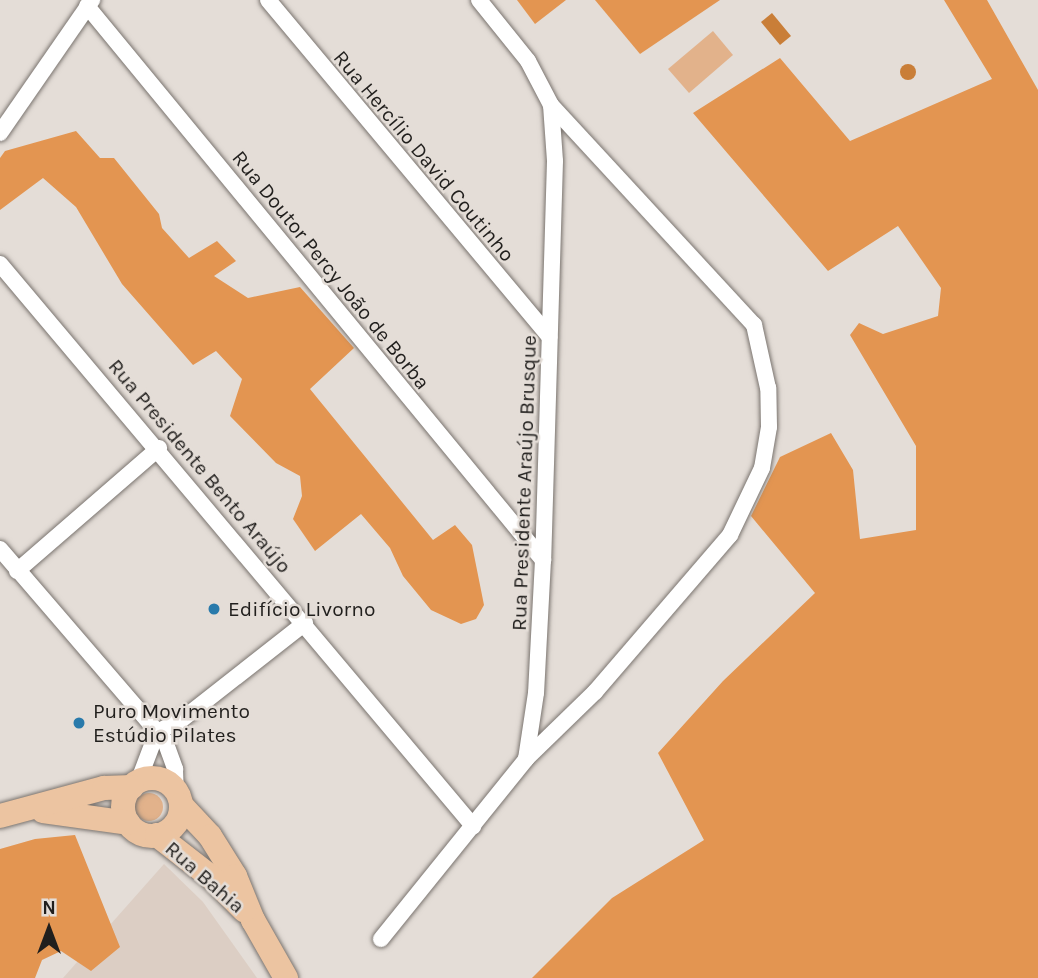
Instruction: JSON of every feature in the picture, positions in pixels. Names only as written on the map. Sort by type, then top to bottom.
[{"type":"main road","points":[[0,816],[35,810],[104,788],[159,779],[179,799],[175,825],[158,835],[141,833],[128,823],[35,810]]},
{"type":"main road","points":[[128,823],[124,800],[135,784]]},
{"type":"main road","name":"Rua Bahia","points":[[179,799],[210,836],[230,868],[253,920],[286,978]]},
{"type":"main road","name":"Rua Bahia","points":[[158,835],[211,877],[253,920]]},
{"type":"street","name":"Rua Hercílio David Coutinho","points":[[268,0],[550,337]]},
{"type":"street","name":"Rua Presidente Araújo Brusque","points":[[382,939],[526,759],[536,693],[543,560],[555,161],[551,105],[528,61],[479,0]]},
{"type":"street","points":[[0,133],[89,3]]},
{"type":"street","name":"Rua Doutor Percy João de Borba","points":[[89,3],[543,560]]},
{"type":"street","points":[[526,759],[595,692],[730,535],[762,468],[769,427],[766,377],[754,325],[551,105]]},
{"type":"street","name":"Rua Presidente Bento Araújo","points":[[0,264],[159,448],[473,826]]},
{"type":"street","points":[[17,571],[159,448]]},
{"type":"street","points":[[0,549],[157,732],[171,752],[179,799]]},
{"type":"street","points":[[135,784],[157,732],[180,721],[305,624]]},
{"type":"shaded area","points":[[517,0],[566,0],[535,24]]},
{"type":"shaded area","points":[[595,0],[720,0],[640,54]]},
{"type":"shaded area","points":[[944,0],[987,0],[1038,90],[1038,978],[532,978],[612,898],[704,840],[658,753],[723,681],[815,593],[751,516],[780,457],[831,433],[853,470],[860,539],[916,530],[916,446],[850,335],[859,323],[883,334],[938,316],[941,288],[898,226],[828,271],[693,113],[780,58],[850,141],[992,79]]},
{"type":"shaded area","points":[[772,13],[791,36],[780,45],[761,22]]},
{"type":"shaded area","points":[[713,31],[733,55],[689,93],[668,69]]},
{"type":"shaded area","points":[[905,64],[911,64],[916,72],[914,78],[905,80],[900,75],[900,69]]},
{"type":"shaded area","points":[[76,131],[100,158],[114,158],[159,214],[162,228],[189,258],[217,241],[236,261],[214,276],[248,298],[300,287],[354,348],[310,389],[433,540],[455,525],[472,545],[484,605],[476,619],[461,624],[431,610],[403,576],[390,548],[361,514],[315,551],[293,519],[302,496],[300,476],[276,463],[230,416],[242,379],[216,351],[193,365],[122,284],[76,207],[43,178],[0,210],[0,158],[5,151]]},
{"type":"shaded area","points":[[149,793],[159,797],[163,807],[159,817],[149,821],[139,817],[135,807],[139,797]]},
{"type":"shaded area","points":[[75,835],[120,947],[91,971],[61,951],[42,960],[35,978],[0,978],[0,849],[35,839]]},
{"type":"shaded area","points":[[164,864],[203,902],[257,978],[63,978]]},
{"type":"place","name":"Edifício Livorno","points":[[214,609]]},
{"type":"place","name":"Puro Movimento Estúdio Pilates","points":[[79,723]]}]
